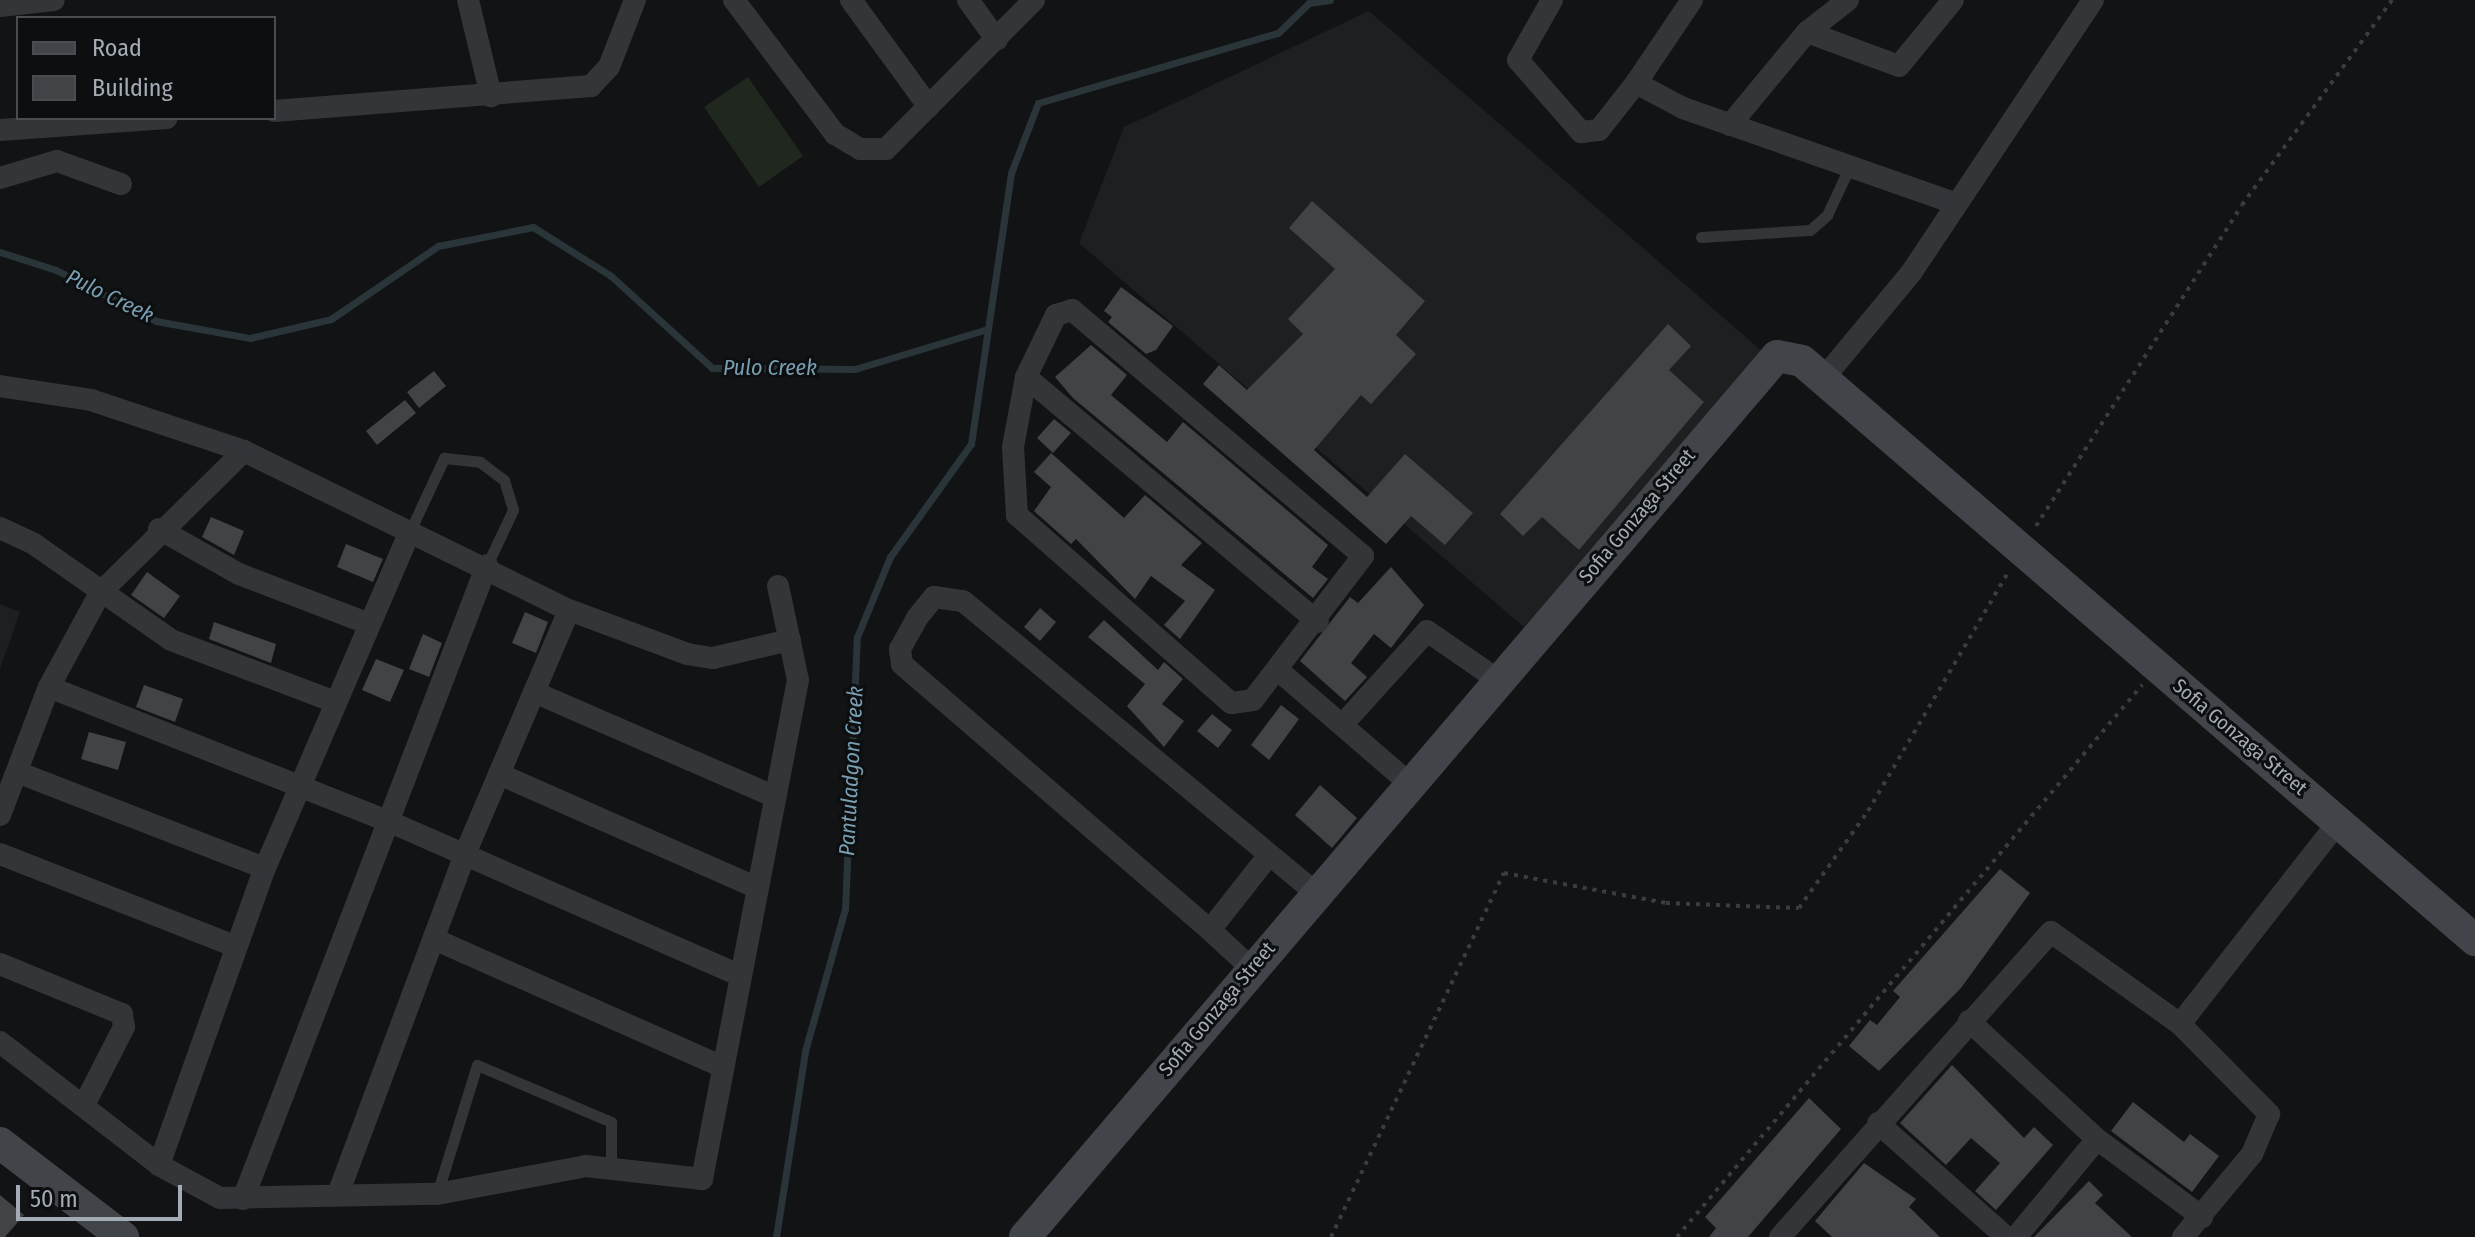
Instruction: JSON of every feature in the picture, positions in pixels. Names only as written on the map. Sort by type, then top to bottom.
[{"type":"street","points":[[0,6],[54,0]]},
{"type":"street","points":[[468,0],[491,96]]},
{"type":"street","points":[[276,111],[591,86],[609,67],[635,0]]},
{"type":"street","points":[[734,0],[835,134],[860,149],[886,149],[1034,0]]},
{"type":"street","points":[[851,0],[929,107]]},
{"type":"street","points":[[968,0],[997,40]]},
{"type":"street","points":[[1552,0],[1518,60],[1581,132],[1599,130],[1636,83],[1692,0]]},
{"type":"street","points":[[1730,125],[1807,32],[1848,0]]},
{"type":"street","points":[[1807,32],[1899,66],[1953,0]]},
{"type":"street","points":[[1823,379],[1911,273],[1954,203],[2093,0]]},
{"type":"street","points":[[1636,83],[1730,125],[1954,203]]},
{"type":"street","points":[[0,130],[139,120]]},
{"type":"street","points":[[0,178],[57,161],[121,184]]},
{"type":"street","points":[[1072,310],[1359,548],[1363,565],[1318,622],[1253,700],[1231,703],[1017,515],[1013,447],[1026,377],[1056,315],[1072,310]]},
{"type":"street","name":"Sofia Gonzaga Street","points":[[1025,1237],[1759,372],[1777,356],[1802,361],[2023,547],[2155,666],[2475,940]]},
{"type":"street","points":[[1026,377],[1318,622]]},
{"type":"street","points":[[0,386],[91,400],[244,451],[487,565],[569,610],[702,659],[790,640]]},
{"type":"street","points":[[0,815],[49,687],[100,593],[159,529],[244,451]]},
{"type":"street","points":[[0,528],[34,544],[100,593],[213,660],[335,702]]},
{"type":"street","points":[[159,529],[239,574],[369,624]]},
{"type":"street","points":[[159,1165],[265,868],[410,531]]},
{"type":"street","points":[[243,1199],[487,565]]},
{"type":"street","points":[[0,1042],[199,1193],[243,1199],[338,1194],[437,1194],[611,1167],[702,1179],[798,680],[778,586]]},
{"type":"street","points":[[1251,968],[902,664],[900,649],[934,597],[963,601],[1316,893]]},
{"type":"street","points":[[338,1194],[465,854],[569,610]]},
{"type":"street","points":[[1343,724],[1427,631],[1498,680]]},
{"type":"street","points":[[1278,670],[1411,785]]},
{"type":"street","points":[[49,687],[388,821],[739,975]]},
{"type":"street","points":[[534,692],[775,797]]},
{"type":"street","points":[[17,772],[265,868]]},
{"type":"street","points":[[499,774],[757,888]]},
{"type":"street","points":[[2180,1024],[2339,821]]},
{"type":"street","points":[[0,854],[235,946]]},
{"type":"street","points":[[1210,930],[1269,855]]},
{"type":"street","points":[[1790,1233],[1878,1123],[2051,932],[2180,1024],[2269,1114],[2252,1154],[2183,1237]]},
{"type":"street","points":[[434,939],[723,1067]]},
{"type":"street","points":[[0,964],[122,1014],[124,1027],[84,1105]]},
{"type":"street","points":[[1969,1021],[2097,1139],[2202,1217]]},
{"type":"street","points":[[1878,1123],[2006,1237]]},
{"type":"street","points":[[2016,1237],[2097,1139]]},
{"type":"street","points":[[0,1143],[123,1237]]},
{"type":"lane","points":[[1701,237],[1810,230],[1827,215],[1850,166]]},
{"type":"lane","points":[[410,531],[444,458],[480,462],[504,480],[513,510],[487,565]]},
{"type":"lane","points":[[437,1194],[477,1065],[611,1122],[611,1167]]},
{"type":"path","points":[[1331,1237],[1504,873],[1666,903],[1799,908],[1868,811],[2023,547],[2242,205],[2392,0]]},
{"type":"path","points":[[1677,1237],[1997,866],[2155,666]]},
{"type":"shaded area","points":[[1369,11],[1762,351],[1526,629],[1079,243],[1124,127]]},
{"type":"shaded area","points":[[748,77],[803,156],[759,187],[704,107]]},
{"type":"shaded area","points":[[0,604],[20,612],[0,669]]},
{"type":"building","points":[[1312,201],[1425,301],[1396,335],[1416,354],[1371,404],[1361,395],[1314,450],[1367,497],[1405,454],[1473,513],[1445,545],[1411,516],[1386,544],[1203,384],[1219,365],[1247,390],[1303,334],[1288,319],[1335,269],[1289,228]]},
{"type":"building","points":[[1121,287],[1173,326],[1156,350],[1146,354],[1108,322],[1112,317],[1104,311]]},
{"type":"building","points":[[1668,324],[1691,346],[1669,370],[1704,402],[1579,550],[1542,517],[1523,536],[1500,514]]},
{"type":"building","points":[[1091,345],[1127,375],[1111,395],[1167,442],[1183,422],[1328,545],[1312,567],[1328,579],[1313,598],[1073,398],[1055,377]]},
{"type":"building","points":[[434,371],[446,386],[419,408],[407,392]]},
{"type":"building","points":[[405,400],[416,413],[377,445],[366,431]]},
{"type":"building","points":[[1054,419],[1071,433],[1053,453],[1037,438]]},
{"type":"building","points":[[1051,453],[1124,518],[1145,495],[1202,543],[1181,565],[1215,590],[1180,639],[1164,625],[1185,601],[1151,576],[1135,599],[1076,539],[1071,544],[1034,511],[1051,487],[1034,472]]},
{"type":"building","points":[[211,517],[244,531],[234,555],[202,537]]},
{"type":"building","points":[[346,544],[383,559],[373,582],[337,567]]},
{"type":"building","points":[[1391,567],[1424,605],[1391,648],[1374,634],[1351,663],[1367,677],[1345,701],[1300,661],[1350,597],[1358,603]]},
{"type":"building","points":[[147,572],[180,596],[164,618],[131,595]]},
{"type":"building","points":[[1040,608],[1056,622],[1040,641],[1024,627]]},
{"type":"building","points":[[525,612],[548,622],[536,653],[512,643]]},
{"type":"building","points":[[1104,620],[1158,670],[1164,662],[1183,679],[1162,704],[1184,721],[1164,747],[1127,706],[1145,684],[1088,637]]},
{"type":"building","points":[[214,622],[276,644],[271,663],[209,639]]},
{"type":"building","points":[[423,634],[442,643],[429,677],[409,669]]},
{"type":"building","points":[[376,659],[404,670],[390,702],[362,690]]},
{"type":"building","points":[[144,685],[183,699],[175,722],[136,707]]},
{"type":"building","points":[[1281,705],[1299,719],[1269,760],[1251,745]]},
{"type":"building","points":[[1212,714],[1232,730],[1218,748],[1197,731]]},
{"type":"building","points":[[89,732],[126,742],[118,770],[81,759]]},
{"type":"building","points":[[1320,785],[1357,818],[1332,848],[1295,815]]},
{"type":"building","points":[[2000,869],[2030,893],[1961,988],[1879,1071],[1849,1046],[1870,1020],[1877,1025],[1900,997],[1893,991]]},
{"type":"building","points":[[1952,1065],[2024,1138],[2034,1127],[2053,1145],[1996,1210],[1975,1191],[2000,1163],[1971,1138],[1946,1165],[1900,1123]]},
{"type":"building","points":[[1809,1098],[1841,1129],[1748,1237],[1709,1237],[1716,1228],[1705,1217]]},
{"type":"building","points":[[2133,1102],[2184,1142],[2190,1134],[2219,1156],[2192,1192],[2111,1131]]},
{"type":"building","points":[[1864,1163],[1916,1199],[1909,1207],[1940,1237],[1832,1237],[1815,1221]]},
{"type":"building","points":[[2089,1181],[2103,1195],[2095,1203],[2132,1237],[2034,1237]]},
{"type":"building","points":[[0,1195],[24,1215],[5,1237],[0,1237]]},
{"type":"waterway","name":"Pantuladgon Creek","points":[[776,1237],[805,1051],[845,909],[857,637],[890,557],[971,444],[1011,173],[1038,103],[1278,33],[1309,3],[1330,0]]},
{"type":"waterway","name":"Pulo Creek","points":[[0,252],[56,270],[156,321],[250,338],[331,319],[438,246],[533,227],[611,276],[712,368],[855,369],[984,330]]}]
